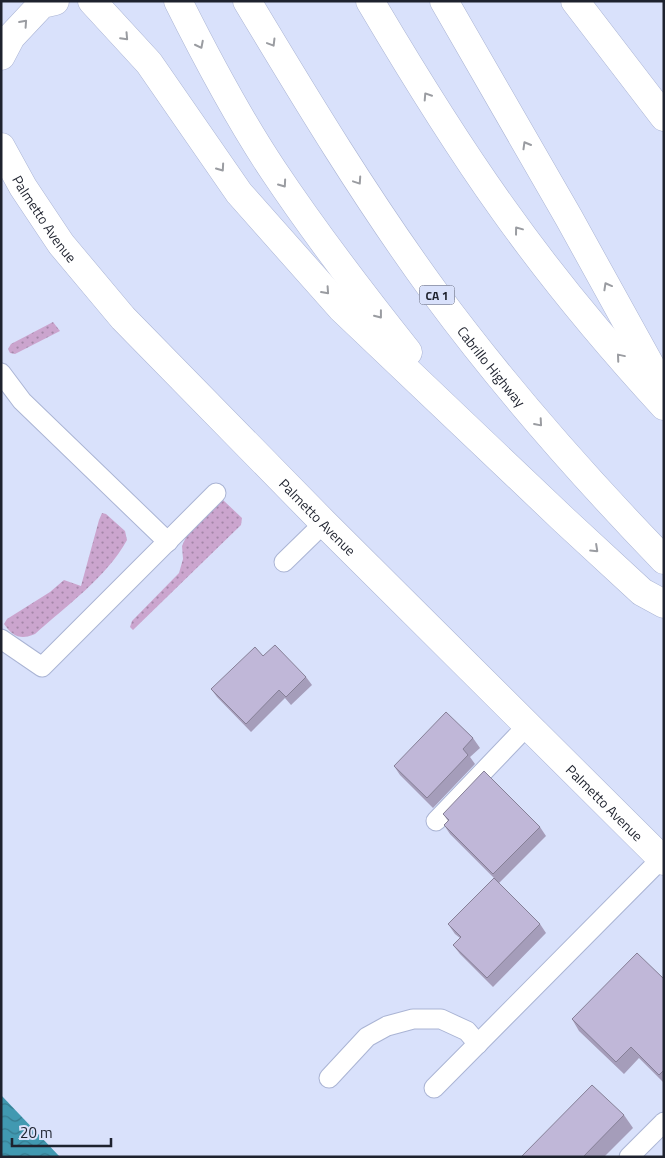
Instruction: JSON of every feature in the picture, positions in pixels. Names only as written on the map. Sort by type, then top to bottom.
[{"type":"main road","points":[[1,56],[11,37],[42,4],[55,1]]},
{"type":"main road","points":[[69,1],[99,8],[149,63],[239,193],[335,301],[642,592],[664,604]]},
{"type":"main road","points":[[178,1],[207,60],[272,168],[343,270],[427,376],[564,520]]},
{"type":"main road","name":"Cabrillo Highway","points":[[247,1],[355,176],[436,294],[524,406],[618,513],[664,560]]},
{"type":"main road","points":[[370,1],[429,98],[503,210],[592,324],[664,406]]},
{"type":"main road","points":[[444,1],[569,218],[664,390]]},
{"type":"main road","points":[[575,1],[664,117]]},
{"type":"main road","name":"Palmetto Avenue","points":[[1,148],[23,187],[61,244],[123,318],[324,523],[662,860]]},
{"type":"lane","points":[[1,373],[22,401],[168,542]]},
{"type":"lane","points":[[1,639],[42,667],[216,493]]},
{"type":"lane","points":[[284,562],[324,523]]},
{"type":"lane","points":[[436,821],[527,726]]},
{"type":"lane","points":[[434,1088],[662,860]]},
{"type":"lane","points":[[328,1078],[367,1037],[387,1026],[413,1019],[441,1019],[467,1031],[478,1044]]},
{"type":"lane","points":[[629,1157],[664,1122]]},
{"type":"shaded area","points":[[53,322],[60,331],[15,354],[10,353],[8,349],[11,344]]},
{"type":"shaded area","points":[[223,500],[242,518],[241,525],[133,630],[130,627],[132,621],[179,573],[183,559],[182,546],[187,535]]},
{"type":"shaded area","points":[[102,513],[106,514],[125,531],[127,540],[119,554],[97,579],[35,634],[21,637],[11,632],[4,624],[7,619],[50,592],[64,580],[81,586]]},
{"type":"water","points":[[1,1095],[60,1157],[1,1157]]},
{"type":"building","points":[[275,645],[306,677],[286,697],[279,690],[246,724],[211,689],[255,647],[263,656]]},
{"type":"building","points":[[446,712],[473,738],[463,749],[468,755],[427,798],[394,766]]},
{"type":"building","points":[[484,771],[540,827],[493,874],[444,825],[449,820],[443,814]]},
{"type":"building","points":[[494,878],[540,924],[487,978],[453,945],[461,937],[448,924]]},
{"type":"building","points":[[637,953],[664,979],[664,1070],[659,1075],[631,1047],[616,1062],[572,1019]]},
{"type":"building","points":[[592,1085],[624,1115],[583,1157],[521,1157]]}]
